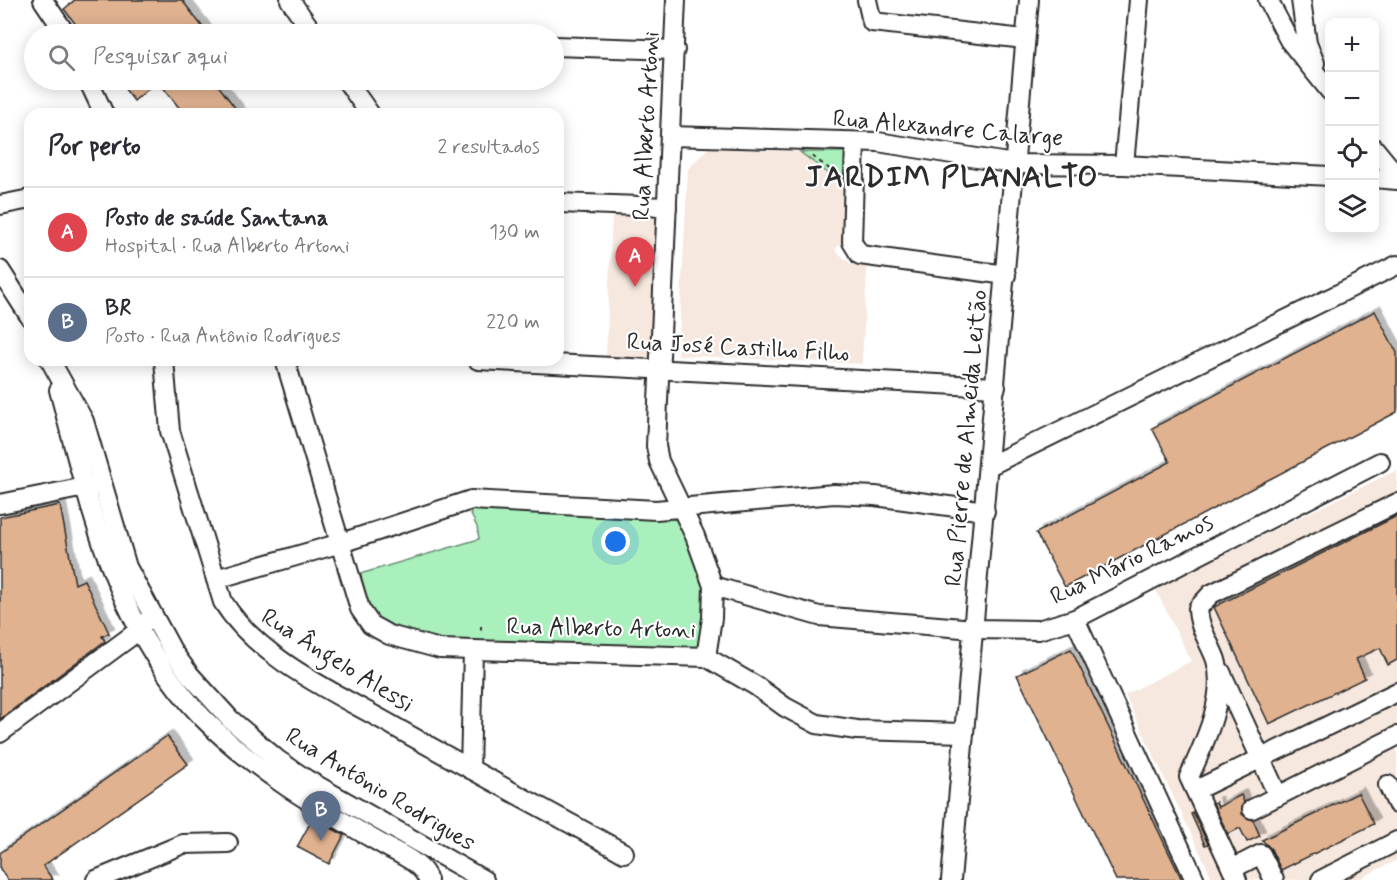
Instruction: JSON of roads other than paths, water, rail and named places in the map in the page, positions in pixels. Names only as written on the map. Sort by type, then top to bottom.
[{"type":"street","points":[[43,0],[59,24]]},
{"type":"street","points":[[290,0],[307,24]]},
{"type":"street","name":"Rua Alberto Artoni","points":[[341,543],[360,609],[371,625],[412,643],[440,649],[472,651],[706,657],[713,586],[695,536],[659,461],[656,446],[676,0]]},
{"type":"street","points":[[867,0],[872,22],[1025,39]]},
{"type":"street","name":"Rua Pierre de Almeida Leitão","points":[[951,880],[1029,0]]},
{"type":"street","points":[[1124,165],[1139,0]]},
{"type":"street","points":[[1268,0],[1289,39],[1325,85]]},
{"type":"street","points":[[1301,0],[1306,43],[1325,83]]},
{"type":"street","points":[[564,46],[675,50]]},
{"type":"street","points":[[93,90],[101,108]]},
{"type":"street","points":[[353,90],[366,108]]},
{"type":"street","name":"Rua Alexandre Calarge","points":[[669,136],[878,142],[1014,164],[1124,165],[1325,176]]},
{"type":"street","points":[[855,142],[852,242],[860,255],[1006,275]]},
{"type":"street","points":[[1379,155],[1397,178]]},
{"type":"street","points":[[1379,178],[1397,178]]},
{"type":"street","points":[[0,205],[24,200]]},
{"type":"street","points":[[564,203],[667,207]]},
{"type":"street","points":[[989,466],[1397,265]]},
{"type":"street","points":[[0,270],[24,308]]},
{"type":"street","name":"Rua José Castilho Filho","points":[[564,364],[996,387]]},
{"type":"street","name":"Rua Antônio Rodrigues","points":[[52,366],[93,485],[138,631],[181,692],[239,752],[294,794],[417,864],[428,880]]},
{"type":"street","name":"Rua Ângelo Alessi","points":[[165,366],[170,431],[223,602],[236,623],[250,638],[315,682],[470,770],[624,853]]},
{"type":"street","points":[[287,366],[341,543]]},
{"type":"street","name":"Rua Mário Ramos","points":[[713,586],[819,616],[974,629],[1038,630],[1075,619],[1380,462]]},
{"type":"street","points":[[0,504],[93,485]]},
{"type":"street","points":[[216,579],[341,543],[471,500],[656,510],[834,494],[875,496],[985,511]]},
{"type":"street","points":[[1278,796],[1216,662],[1198,617],[1198,608],[1203,600],[1397,503]]},
{"type":"street","name":"Rua Antônio Rodrigues","points":[[119,570],[150,610],[173,652],[190,675],[231,719],[269,753],[306,779],[484,880]]},
{"type":"street","points":[[0,733],[138,631],[150,610]]},
{"type":"street","points":[[1075,619],[1195,880]]},
{"type":"street","points":[[470,770],[472,651]]},
{"type":"street","points":[[706,657],[756,686],[785,707],[818,724],[857,730],[964,733]]},
{"type":"street","points":[[1216,662],[1218,693],[1200,753],[1189,777],[1234,875],[1261,854],[1274,880]]},
{"type":"street","points":[[1196,790],[1397,692]]},
{"type":"street","points":[[1252,809],[1397,736]]},
{"type":"street","points":[[1388,785],[1397,804]]},
{"type":"street","points":[[1321,880],[1397,841]]},
{"type":"street","points":[[100,879],[183,844],[228,843]]},
{"type":"place","name":"Posto de saúde Santana","points":[[635,287]]},
{"type":"place","name":"BR","points":[[321,841]]},
{"type":"district","name":"JARDIM PLANALTO","points":[[952,177]]}]
